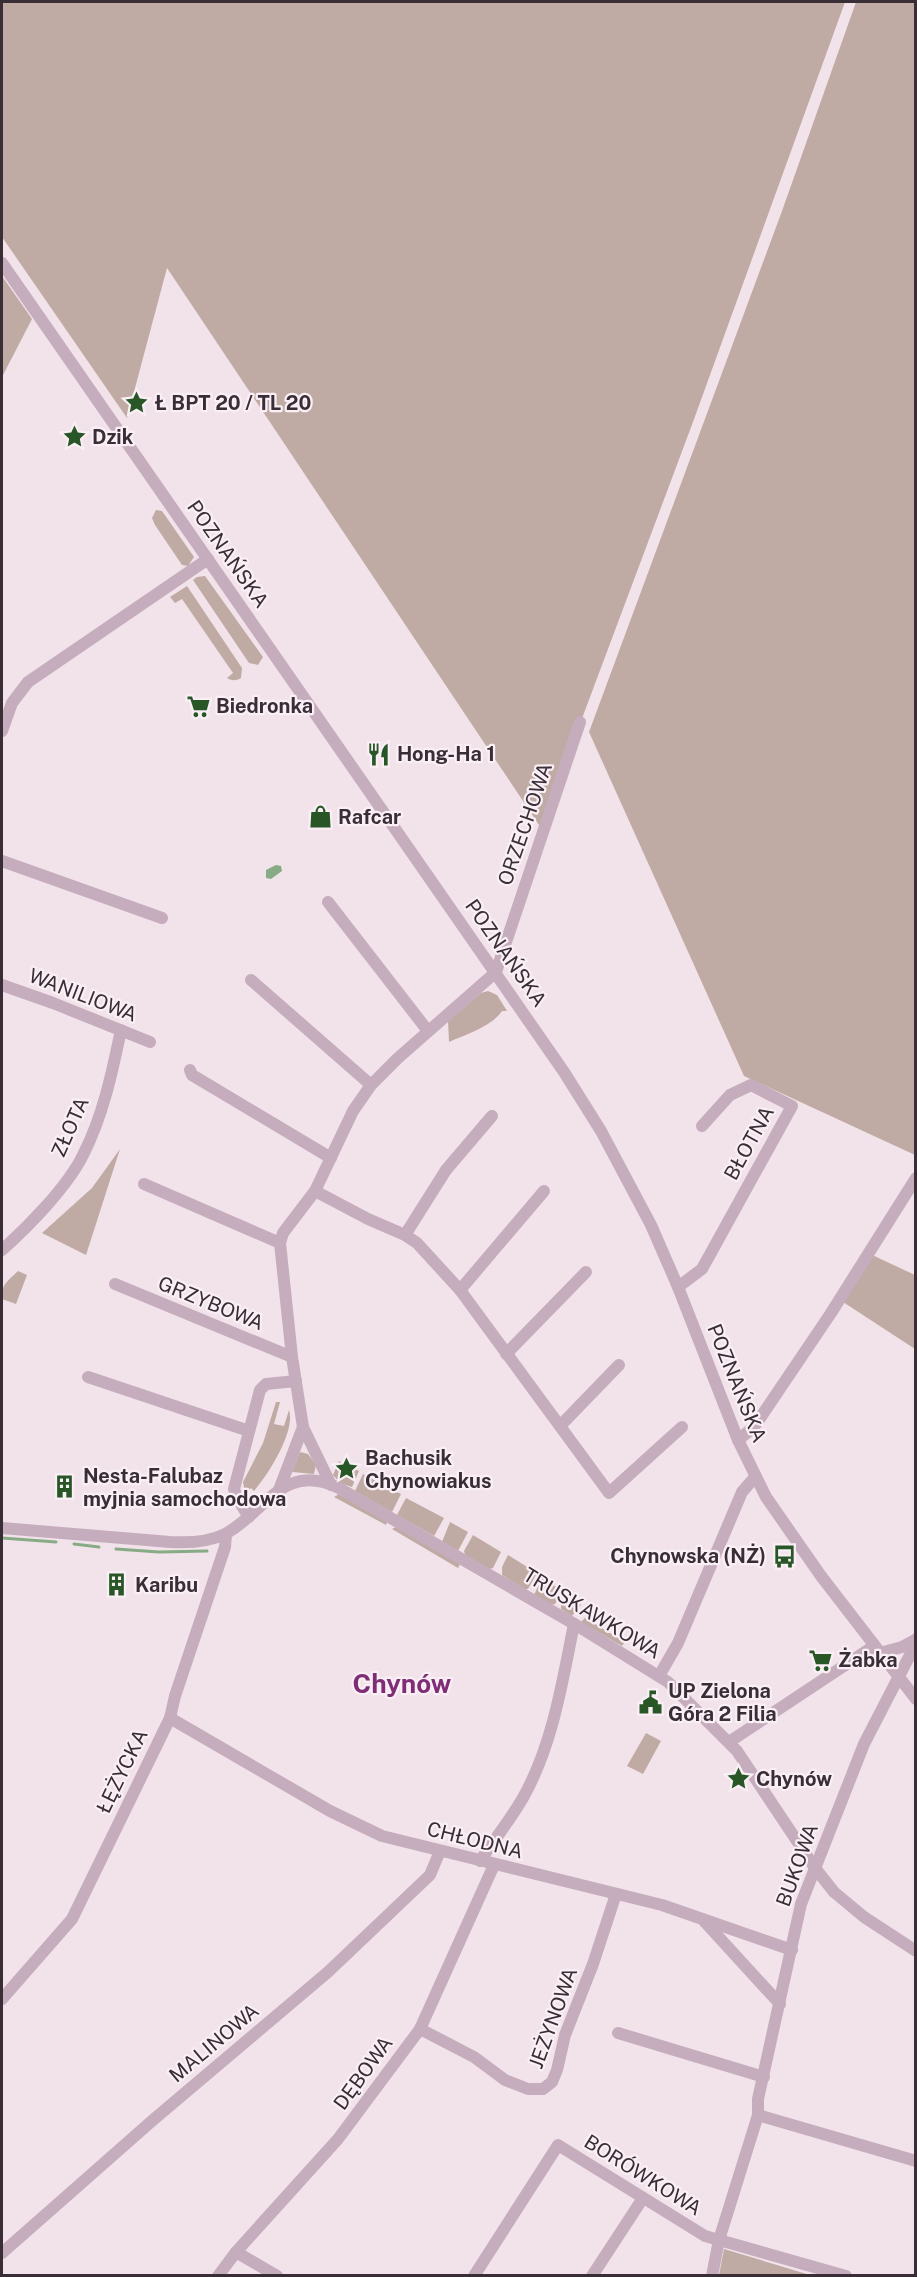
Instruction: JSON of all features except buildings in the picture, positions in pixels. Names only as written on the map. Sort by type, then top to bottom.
[{"type":"street","name":"POZNAŃSKA","points":[[2,263],[564,1072],[630,1181],[678,1287],[738,1440],[755,1476],[794,1539],[915,1699]]},
{"type":"street","points":[[2,731],[12,704],[19,691],[28,682],[208,559]]},
{"type":"street","name":"ORZECHOWA","points":[[496,972],[580,722]]},
{"type":"street","points":[[2,861],[162,918]]},
{"type":"street","points":[[328,902],[428,1031]]},
{"type":"street","points":[[144,1184],[280,1243],[283,1233],[315,1191],[353,1111],[371,1085],[428,1031],[496,972]]},
{"type":"street","points":[[251,980],[371,1085]]},
{"type":"street","name":"WANILIOWA","points":[[2,985],[150,1042]]},
{"type":"street","name":"ZŁOTA","points":[[2,1250],[27,1227],[54,1196],[82,1158],[102,1108],[121,1030]]},
{"type":"street","points":[[190,1070],[192,1075],[331,1158]]},
{"type":"street","name":"BŁOTNA","points":[[678,1287],[702,1269],[792,1106],[751,1085],[730,1095],[702,1126]]},
{"type":"street","points":[[405,1235],[446,1170],[492,1116]]},
{"type":"street","points":[[738,1440],[754,1427],[768,1407],[831,1313],[915,1178]]},
{"type":"street","points":[[315,1191],[417,1243],[459,1290],[609,1493],[682,1427]]},
{"type":"street","points":[[459,1290],[544,1191]]},
{"type":"street","name":"GRZYBOWA","points":[[280,1243],[292,1357],[303,1427]]},
{"type":"street","points":[[506,1354],[586,1272]]},
{"type":"street","name":"GRZYBOWA","points":[[115,1284],[292,1357]]},
{"type":"street","points":[[560,1426],[619,1365]]},
{"type":"street","points":[[88,1377],[249,1431]]},
{"type":"street","points":[[249,1516],[234,1489],[260,1390],[266,1384],[296,1381]]},
{"type":"street","points":[[303,1427],[331,1485]]},
{"type":"street","name":"TRUSKAWKOWA","points":[[279,1490],[303,1427]]},
{"type":"street","points":[[659,1676],[678,1643],[742,1492],[755,1476]]},
{"type":"street","name":"TRUSKAWKOWA","points":[[226,1534],[289,1484],[303,1481],[331,1485],[574,1624],[659,1676],[691,1704],[729,1742],[752,1771],[815,1868],[834,1892],[915,1951]]},
{"type":"street","points":[[2,1528],[170,1542],[197,1541],[226,1534]]},
{"type":"street","name":"ŁĘŻYCKA","points":[[2,2000],[72,1919],[170,1718],[175,1696],[225,1547],[226,1534]]},
{"type":"street","points":[[480,1862],[524,1796],[553,1726],[574,1624]]},
{"type":"street","points":[[729,1742],[877,1650],[902,1647],[915,1640]]},
{"type":"street","name":"BUKOWA","points":[[712,2276],[719,2240],[758,2115],[758,2099],[801,1904],[864,1744],[912,1652],[915,1640]]},
{"type":"street","name":"CHŁODNA","points":[[170,1718],[355,1824],[400,1842],[662,1905],[792,1950]]},
{"type":"street","name":"MALINOWA","points":[[2,2253],[153,2120],[328,1972],[429,1875],[440,1851]]},
{"type":"street","name":"DĘBOWA","points":[[218,2276],[236,2252],[338,2139],[420,2029],[494,1865]]},
{"type":"street","name":"JEŻYNOWA","points":[[420,2029],[474,2057],[505,2079],[528,2090],[543,2089],[552,2082],[557,2070],[565,2035],[593,1964],[616,1894]]},
{"type":"street","points":[[702,1918],[780,2004]]},
{"type":"street","points":[[618,2033],[764,2077]]},
{"type":"street","points":[[758,2115],[915,2160]]},
{"type":"street","name":"BORÓWKOWA","points":[[474,2276],[558,2145],[705,2236],[846,2276]]},
{"type":"street","points":[[592,2276],[643,2198]]},
{"type":"street","points":[[236,2252],[277,2276]]},
{"type":"shaded area","points":[[2,2],[845,2],[693,422],[541,828],[167,268],[127,418],[2,237]]},
{"type":"shaded area","points":[[856,2],[915,2],[915,1155],[744,1076],[589,732],[782,211]]},
{"type":"shaded area","points":[[2,276],[32,319],[2,377]]},
{"type":"shaded area","points":[[156,510],[162,511],[194,557],[188,566],[182,565],[155,525],[152,518]]},
{"type":"shaded area","points":[[205,576],[263,657],[258,665],[249,663],[193,580]]},
{"type":"shaded area","points":[[187,586],[242,668],[241,678],[231,680],[227,678],[233,673],[182,599],[175,603],[170,597]]},
{"type":"shaded area","points":[[276,865],[281,866],[282,871],[271,879],[266,878],[266,870]]},
{"type":"shaded area","points":[[488,991],[497,995],[507,1011],[502,1011],[478,1030],[449,1042],[448,1021],[481,993]]},
{"type":"shaded area","points":[[120,1149],[86,1255],[42,1233],[92,1188]]},
{"type":"shaded area","points":[[870,1254],[915,1275],[915,1349],[843,1302]]},
{"type":"shaded area","points":[[18,1271],[27,1275],[16,1304],[2,1299],[2,1294],[6,1283]]},
{"type":"shaded area","points":[[276,1402],[280,1402],[274,1424],[284,1426],[289,1410],[290,1419],[285,1441],[260,1484],[254,1491],[251,1488],[245,1493],[243,1482],[263,1443]]},
{"type":"shaded area","points":[[300,1452],[308,1454],[316,1465],[314,1474],[292,1472]]},
{"type":"shaded area","points":[[339,1461],[359,1471],[352,1487],[340,1483],[333,1475]]},
{"type":"shaded area","points":[[363,1474],[401,1494],[392,1512],[355,1491]]},
{"type":"shaded area","points":[[339,1494],[387,1522],[386,1525],[334,1497]]},
{"type":"shaded area","points":[[406,1498],[444,1518],[434,1536],[397,1515]]},
{"type":"shaded area","points":[[450,1522],[468,1532],[458,1551],[442,1542]]},
{"type":"shaded area","points":[[396,1527],[460,1564],[458,1568],[392,1529]]},
{"type":"shaded area","points":[[473,1535],[501,1552],[493,1568],[489,1569],[465,1555],[464,1551]]},
{"type":"shaded area","points":[[508,1555],[537,1573],[528,1589],[524,1589],[502,1575],[502,1567]]},
{"type":"shaded area","points":[[542,1578],[563,1591],[555,1604],[551,1605],[534,1595]]},
{"type":"shaded area","points":[[567,1594],[581,1605],[572,1616],[561,1609],[561,1604]]},
{"type":"shaded area","points":[[585,1618],[625,1642],[622,1646],[581,1622]]},
{"type":"shaded area","points":[[646,1733],[661,1741],[643,1774],[627,1766]]},
{"type":"shaded area","points":[[724,2249],[810,2275],[719,2275]]},
{"type":"waterway","points":[[2,1538],[56,1542]]},
{"type":"waterway","points":[[74,1544],[99,1547]]},
{"type":"waterway","points":[[116,1549],[159,1552],[207,1551]]},
{"type":"place","name":"Ł BPT 20 / TL 20","points":[[137,403]]},
{"type":"place","name":"Dzik","points":[[74,437]]},
{"type":"place","name":"Biedronka","points":[[198,706]]},
{"type":"place","name":"Hong-Ha 1","points":[[379,754]]},
{"type":"place","name":"Rafcar","points":[[320,817]]},
{"type":"place","name":"Bachusik Chynowiakus","points":[[347,1469]]},
{"type":"place","name":"Nesta-Falubaz myjnia samochodowa","points":[[65,1487]]},
{"type":"place","name":"Chynowska (NŻ)","points":[[784,1556]]},
{"type":"place","name":"Karibu","points":[[117,1585]]},
{"type":"place","name":"Żabka","points":[[820,1660]]},
{"type":"place","name":"UP Zielona Góra 2 Filia","points":[[650,1703]]},
{"type":"place","name":"Chynów","points":[[738,1779]]},
{"type":"district","name":"Chynów","points":[[402,1684]]}]
